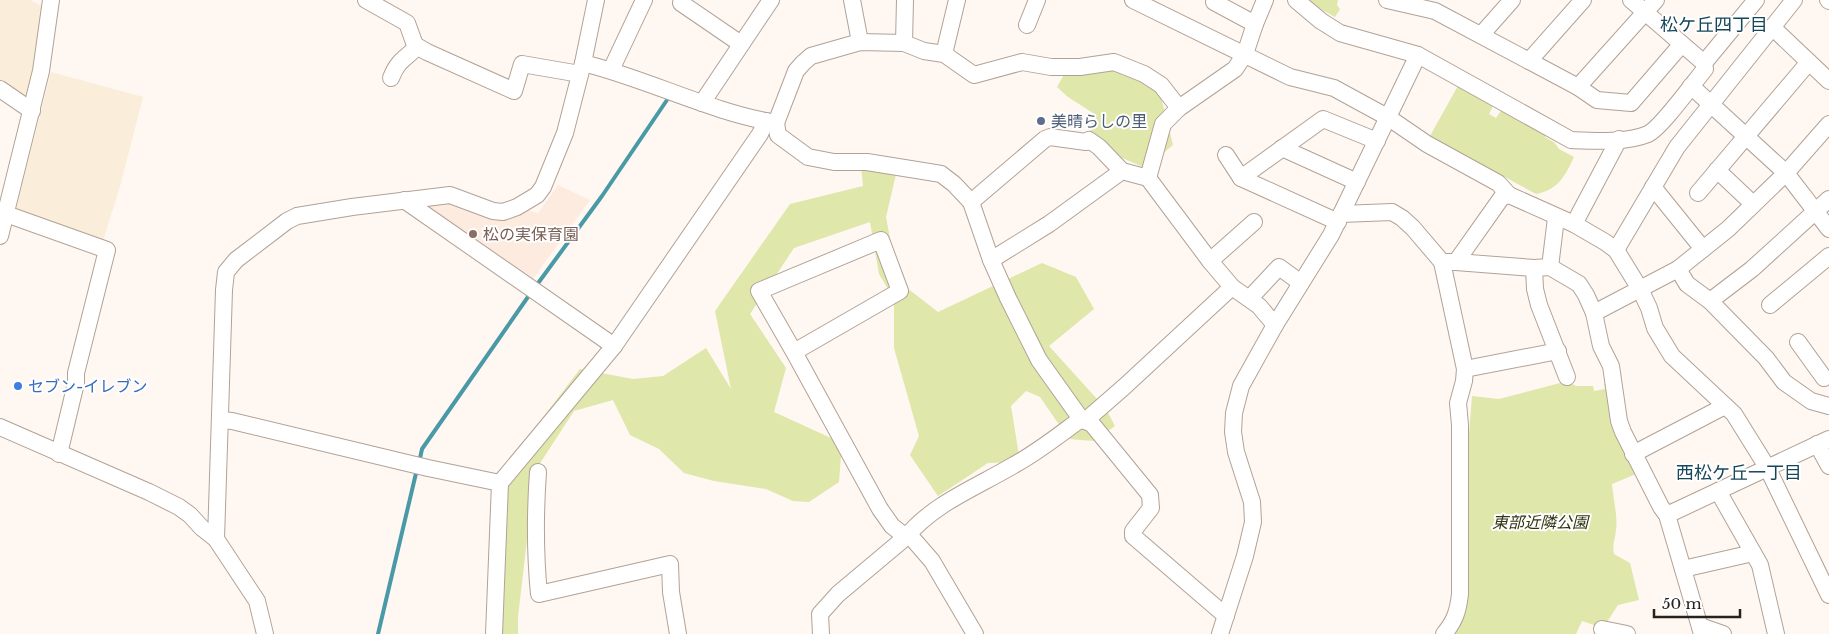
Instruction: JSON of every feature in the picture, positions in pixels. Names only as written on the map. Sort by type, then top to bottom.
[{"type":"street","points":[[0,236],[41,71],[51,0]]},
{"type":"street","points":[[366,0],[407,22],[417,47],[514,91],[522,64],[611,70],[702,103],[771,122],[778,135],[808,157],[834,162],[867,162],[941,174],[954,184],[971,202],[991,260],[1039,360],[1083,420],[1092,424],[1150,496],[1151,508],[1133,531],[1133,536],[1226,616]]},
{"type":"street","points":[[216,539],[224,278],[226,272],[236,260],[287,220],[297,216],[450,195],[486,209],[503,212],[517,207],[537,195],[543,187],[564,133],[582,69],[596,0]]},
{"type":"street","points":[[611,70],[644,0]]},
{"type":"street","points":[[702,103],[771,0]]},
{"type":"street","points":[[852,0],[860,42]]},
{"type":"street","points":[[904,43],[905,0]]},
{"type":"street","points":[[944,54],[957,0]]},
{"type":"street","points":[[1027,25],[1037,0]]},
{"type":"street","points":[[1133,0],[1290,77],[1334,88],[1389,118],[1427,144],[1498,183],[1509,195],[1556,218],[1574,224],[1616,250],[1640,289],[1649,308],[1655,328],[1672,356],[1734,414],[1767,467],[1827,587]]},
{"type":"street","points":[[1215,0],[1214,2],[1255,24]]},
{"type":"street","points":[[1148,178],[1163,124],[1179,108],[1235,69],[1245,54],[1255,24],[1266,0]]},
{"type":"street","points":[[1296,0],[1321,21],[1340,33],[1418,55],[1571,140],[1607,141],[1639,137],[1650,133],[1705,69],[1704,63],[1631,0]]},
{"type":"street","points":[[1387,0],[1440,5],[1481,35],[1578,87],[1597,100],[1631,103],[1681,45]]},
{"type":"street","points":[[1481,35],[1512,0]]},
{"type":"street","points":[[1529,61],[1583,0]]},
{"type":"street","points":[[1578,87],[1656,0]]},
{"type":"street","points":[[1704,63],[1756,0]]},
{"type":"street","points":[[1616,250],[1677,147],[1794,0]]},
{"type":"street","points":[[681,3],[741,44]]},
{"type":"street","points":[[1772,27],[1829,81]]},
{"type":"street","points":[[494,634],[500,483],[614,346],[760,134],[771,122],[796,71],[811,56],[860,42],[904,43],[924,51],[944,54],[974,75],[1022,62],[1052,67],[1080,67],[1114,62],[1144,74],[1161,85],[1179,108]]},
{"type":"street","points":[[392,78],[402,58],[409,55],[417,47]]},
{"type":"street","points":[[1221,634],[1245,556],[1253,522],[1252,502],[1236,452],[1233,432],[1234,413],[1240,386],[1339,218],[1418,55]]},
{"type":"street","points":[[1698,193],[1809,62]]},
{"type":"street","points":[[1691,86],[1786,173],[1829,229]]},
{"type":"street","points":[[0,89],[32,111]]},
{"type":"street","points":[[1241,178],[1323,119],[1377,141]]},
{"type":"street","points":[[1594,314],[1678,269],[1728,229],[1786,173],[1829,124]]},
{"type":"street","points":[[971,202],[1045,139],[1050,137],[1086,142],[1089,140],[1099,147],[1122,171],[1148,178],[1232,287],[1250,298],[1275,325]]},
{"type":"street","points":[[1574,224],[1619,139]]},
{"type":"street","points":[[1282,148],[1357,182]]},
{"type":"street","points":[[1226,155],[1241,178],[1339,218],[1392,212],[1402,218],[1449,262],[1465,369],[1458,403],[1460,425],[1460,594],[1458,612],[1454,622],[1444,634]]},
{"type":"street","points":[[1717,170],[1753,204]]},
{"type":"street","points":[[991,260],[1049,224],[1122,171]]},
{"type":"street","points":[[1653,187],[1703,249]]},
{"type":"street","points":[[1449,262],[1502,197],[1509,195]]},
{"type":"street","points":[[1710,301],[1752,269],[1829,199]]},
{"type":"street","points":[[404,200],[614,346]]},
{"type":"street","points":[[6,214],[107,250],[76,373],[76,383],[59,454]]},
{"type":"street","points":[[1556,218],[1535,289],[1539,305],[1558,351],[1566,377]]},
{"type":"street","points":[[1210,260],[1254,222]]},
{"type":"street","points":[[794,352],[900,291],[880,240],[759,291],[880,509],[892,526],[906,537],[912,538],[932,561],[975,634]]},
{"type":"street","points":[[1770,305],[1829,256]]},
{"type":"street","points":[[1449,262],[1542,268],[1579,284],[1594,314],[1601,346],[1611,366],[1619,421],[1628,444],[1667,515],[1701,630],[1723,634]]},
{"type":"street","points":[[1250,298],[1278,267],[1302,283]]},
{"type":"street","points":[[1678,269],[1687,284],[1710,301],[1766,358],[1784,382],[1811,401],[1829,406]]},
{"type":"street","points":[[821,634],[820,614],[838,594],[906,537],[914,526],[962,493],[1015,465],[1083,420],[1124,387],[1232,287]]},
{"type":"street","points":[[1798,342],[1826,376],[1802,395]]},
{"type":"street","points":[[1465,369],[1558,351]]},
{"type":"street","points":[[1634,454],[1726,406]]},
{"type":"street","points":[[221,420],[500,483]]},
{"type":"street","points":[[0,427],[149,492],[179,507],[190,515],[216,539],[257,601],[265,634]]},
{"type":"street","points":[[1667,515],[1823,441],[1829,466]]},
{"type":"street","points":[[538,472],[535,549],[539,594],[670,564],[671,592],[678,634]]},
{"type":"street","points":[[1718,491],[1760,565],[1776,634]]},
{"type":"street","points":[[1683,569],[1753,553]]},
{"type":"street","points":[[1602,629],[1627,634]]},
{"type":"shaded area","points":[[0,0],[30,0],[42,6],[28,98],[0,80]]},
{"type":"shaded area","points":[[51,72],[143,97],[120,186],[102,244],[15,214]]},
{"type":"shaded area","points":[[558,185],[590,200],[532,280],[420,203],[443,201],[462,206],[477,214],[496,218],[527,210],[538,213]]},
{"type":"green space","points":[[1304,0],[1338,0],[1337,5],[1340,9],[1335,17]]},
{"type":"green space","points":[[1107,68],[1159,89],[1173,145],[1145,168],[1111,153],[1090,136],[1093,113],[1068,97],[1057,87],[1065,73]]},
{"type":"green space","points":[[1459,84],[1494,104],[1489,114],[1496,118],[1503,108],[1547,133],[1545,137],[1555,143],[1559,149],[1574,157],[1555,186],[1536,194],[1430,136]]},
{"type":"green space","points":[[861,165],[897,170],[886,217],[898,281],[938,312],[1042,263],[1076,277],[1094,309],[1049,346],[1106,409],[1115,426],[1094,441],[1069,439],[1040,397],[1026,391],[1011,406],[1020,462],[988,463],[938,496],[910,455],[919,436],[894,348],[894,299],[879,274],[870,222],[794,248],[750,314],[786,368],[774,412],[842,443],[839,482],[809,502],[793,501],[766,489],[714,481],[684,473],[659,449],[630,435],[613,400],[574,411],[535,471],[518,617],[518,634],[486,634],[501,510],[521,446],[580,369],[633,379],[663,376],[706,348],[731,389],[715,311],[790,204],[863,186]]},
{"type":"green space","name":"東部近隣公園","points":[[1564,376],[1571,377],[1573,384],[1576,386],[1593,386],[1594,391],[1605,389],[1604,384],[1609,384],[1636,474],[1612,484],[1616,519],[1613,551],[1614,554],[1630,563],[1639,600],[1618,605],[1603,628],[1582,621],[1576,634],[1448,634],[1464,498],[1472,396],[1499,399],[1560,383]]},
{"type":"waterway","points":[[536,286],[602,196],[667,100]]},
{"type":"waterway","points":[[419,463],[422,449],[530,294]]},
{"type":"waterway","points":[[378,634],[417,469]]},
{"type":"place","name":"美晴らしの里","points":[[1041,121]]},
{"type":"place","name":"松の実保育園","points":[[473,234]]},
{"type":"place","name":"セブン-イレブン","points":[[18,386]]},
{"type":"district","name":"松ケ丘四丁目","points":[[1714,25]]},
{"type":"district","name":"西松ケ丘一丁目","points":[[1739,473]]}]
